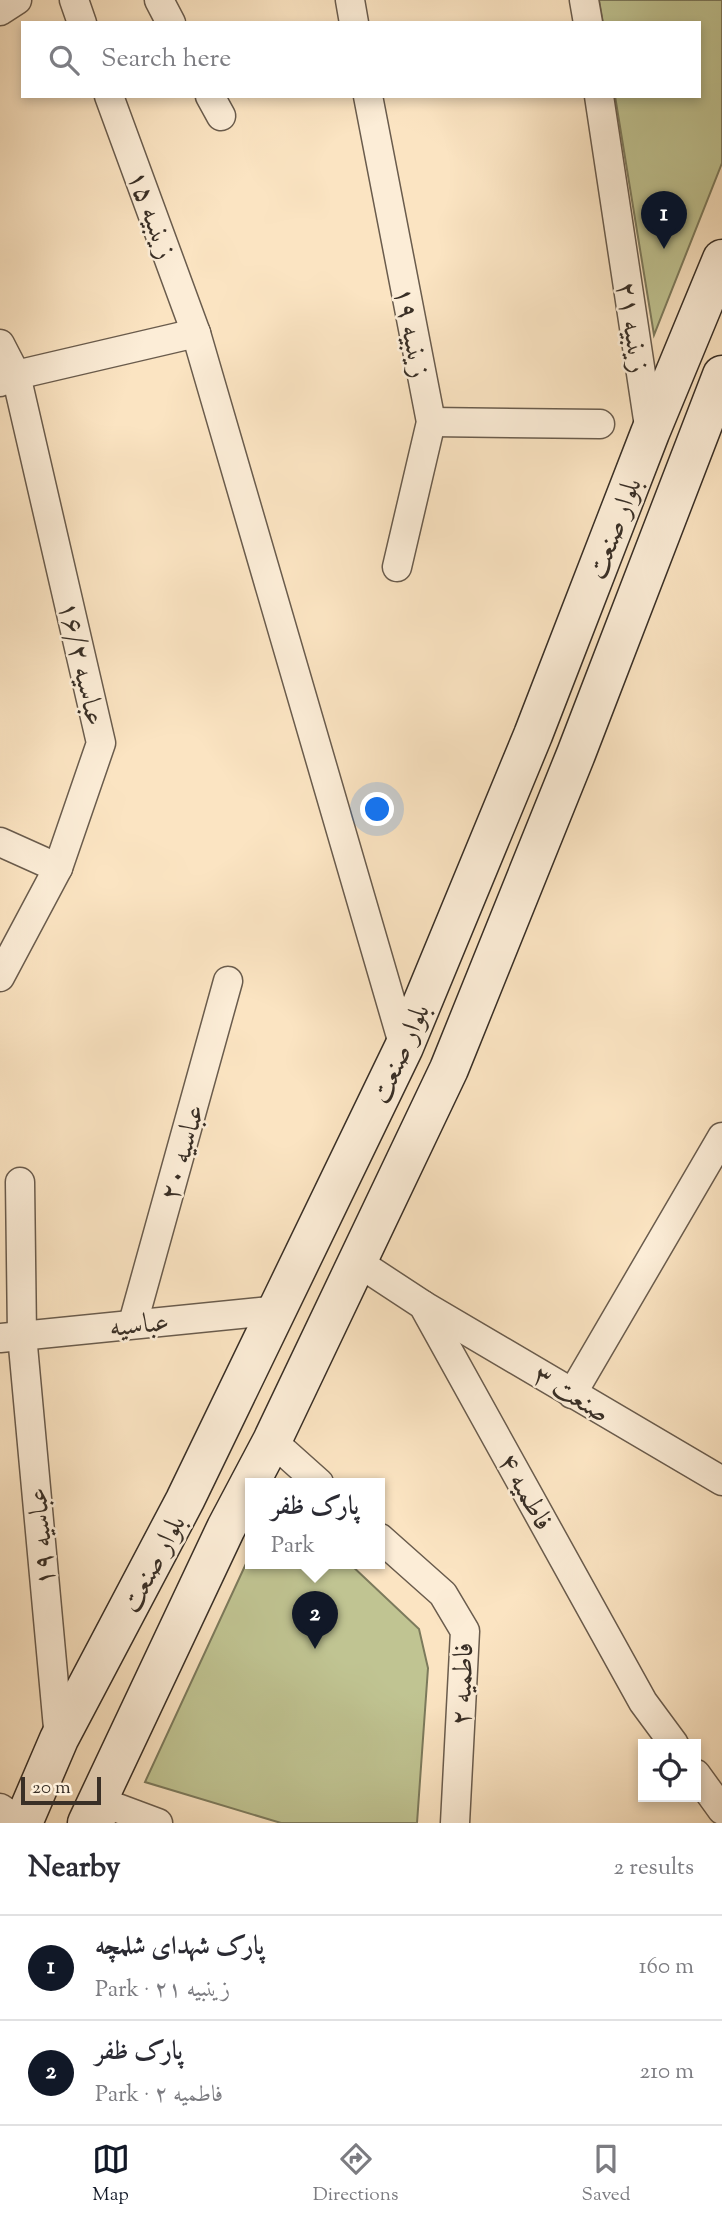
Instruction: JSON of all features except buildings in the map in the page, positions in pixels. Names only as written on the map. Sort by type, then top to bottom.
[{"type":"main road","name":"بلوار صنعت","points":[[23,1823],[59,1740],[185,1500],[404,1047],[533,735],[650,433],[722,259]]},
{"type":"main road","name":"بلوار صنعت","points":[[252,1478],[449,1069],[576,754],[722,375]]},
{"type":"main road","points":[[533,735],[576,754]]},
{"type":"main road","name":"بلوار صنعت","points":[[96,1816],[226,1528],[245,1492]]},
{"type":"main road","points":[[185,1500],[226,1528]]},
{"type":"street","points":[[0,11],[17,0]]},
{"type":"street","points":[[74,0],[81,21]]},
{"type":"street","points":[[159,0],[170,21]]},
{"type":"street","points":[[350,0],[354,21]]},
{"type":"street","points":[[584,0],[588,21]]},
{"type":"street","name":"زینبیه ۱۵","points":[[110,98],[196,333],[404,1047]]},
{"type":"street","name":"زینبیه ۱۹","points":[[368,98],[431,422],[397,567]]},
{"type":"street","name":"زینبیه ۲۱","points":[[599,98],[650,433]]},
{"type":"street","points":[[8,378],[196,333]]},
{"type":"street","name":"عباسیه ۱۶/۲","points":[[0,344],[101,743],[58,868],[0,977]]},
{"type":"street","points":[[431,422],[600,424]]},
{"type":"street","points":[[0,842],[58,868]]},
{"type":"street","name":"عباسیه ۲۰","points":[[133,1323],[228,982]]},
{"type":"street","points":[[572,1394],[722,1137]]},
{"type":"street","name":"عباسیه ۱۹","points":[[20,1182],[11,1337],[59,1740]]},
{"type":"street","name":"فاطمیه ۴","points":[[356,1261],[423,1305],[643,1702],[670,1739]]},
{"type":"street","name":"صنعت ۳","points":[[423,1305],[722,1481]]},
{"type":"street","name":"عباسیه","points":[[11,1337],[279,1310]]},
{"type":"street","points":[[272,1441],[313,1478]]},
{"type":"street","name":"فاطمیه ۲","points":[[385,1542],[443,1594],[465,1631],[455,1823]]},
{"type":"street","points":[[701,1781],[722,1810]]},
{"type":"street","points":[[0,1808],[23,1823]]},
{"type":"street","points":[[96,1816],[159,1823]]},
{"type":"green space","points":[[599,0],[722,0],[722,163],[654,335],[615,98],[701,98],[701,21],[603,21]]},
{"type":"green space","points":[[245,1566],[245,1569],[355,1569],[419,1629],[428,1668],[417,1823],[281,1823],[145,1782]]},
{"type":"place","name":"پارک شهدای شلمچه","points":[[664,249]]},
{"type":"place","name":"پارک ظفر","points":[[315,1649]]}]
